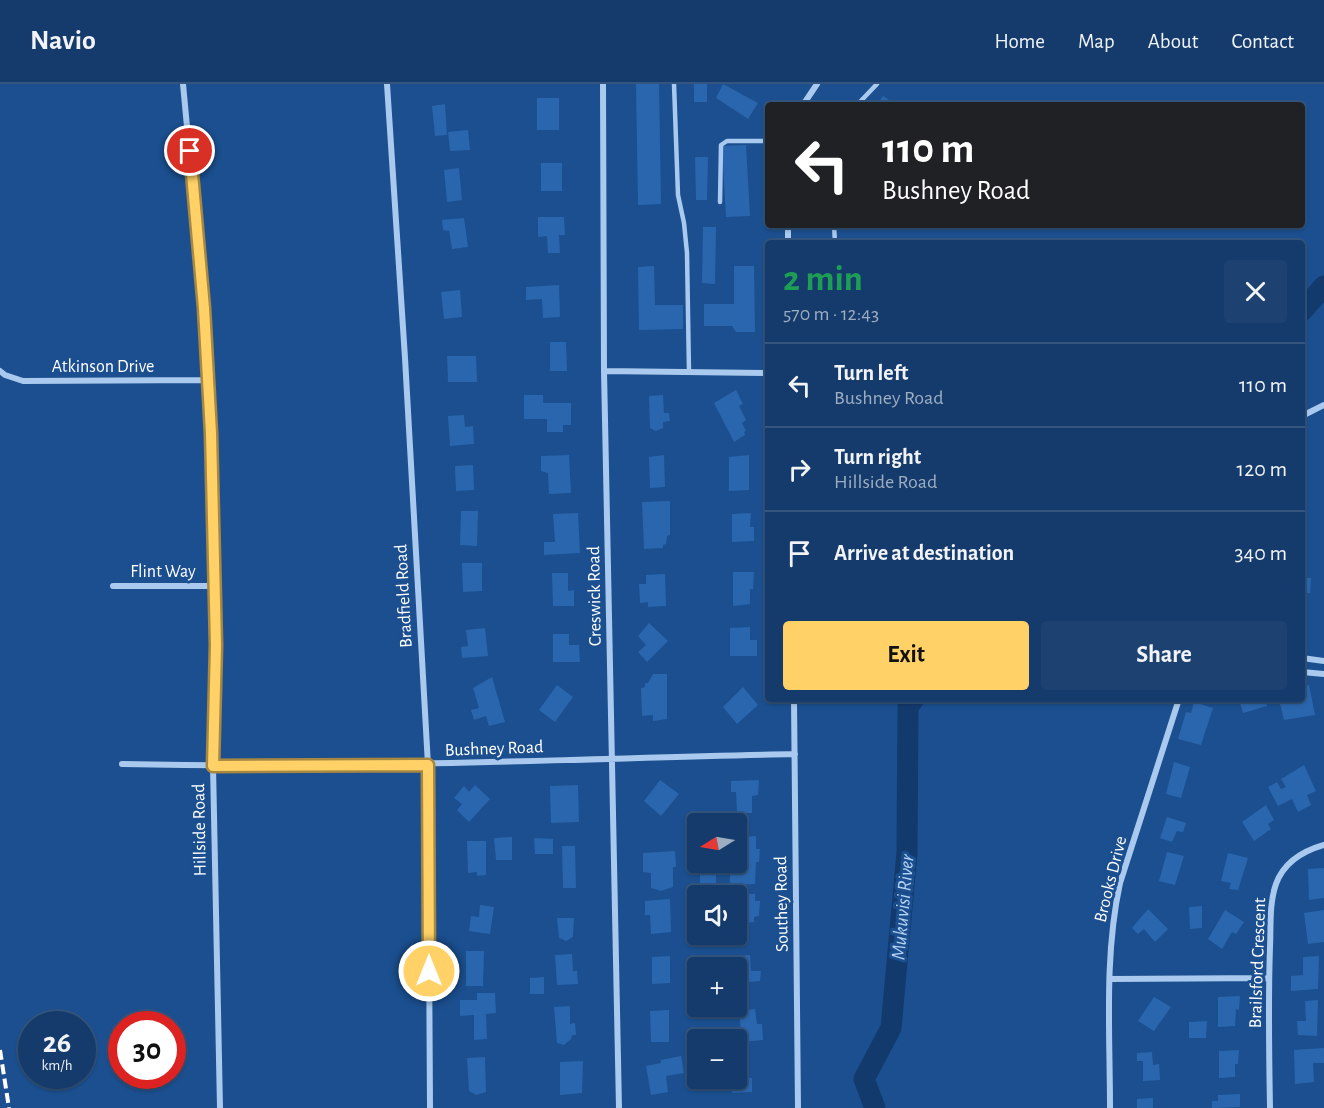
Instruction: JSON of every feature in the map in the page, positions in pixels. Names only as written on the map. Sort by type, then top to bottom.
[{"type":"street","name":"Hillside Road","points":[[183,84],[209,380],[216,645],[213,766],[220,1108]]},
{"type":"street","name":"Bradfield Road","points":[[387,84],[428,765],[430,1108]]},
{"type":"street","name":"Creswick Road","points":[[603,84],[604,371],[619,1108]]},
{"type":"street","points":[[805,102],[817,84]]},
{"type":"street","name":"Atkinson Drive","points":[[0,371],[23,381],[209,380]]},
{"type":"street","points":[[604,371],[765,373]]},
{"type":"street","points":[[1305,414],[1324,405]]},
{"type":"street","name":"Flint Way","points":[[113,586],[213,586]]},
{"type":"street","points":[[1305,658],[1324,661]]},
{"type":"street","points":[[1305,672],[1324,674]]},
{"type":"street","name":"Southey Road","points":[[794,702],[798,1108]]},
{"type":"street","name":"Brooks Drive","points":[[1110,1108],[1110,979],[1113,915],[1120,884],[1178,702]]},
{"type":"street","name":"Bushney Road","points":[[122,764],[428,765],[795,754]]},
{"type":"street","name":"Brailsford Crescent","points":[[1269,1108],[1269,978],[1272,903],[1276,883],[1292,860],[1304,852],[1324,845]]},
{"type":"street","points":[[1110,979],[1269,978]]},
{"type":"lane","points":[[674,84],[678,195],[687,253],[689,372]]},
{"type":"lane","points":[[861,102],[877,84]]},
{"type":"lane","points":[[720,202],[721,145],[727,141],[765,141]]},
{"type":"building","points":[[636,84],[659,84],[661,204],[638,205]]},
{"type":"building","points":[[694,84],[707,84],[707,102],[694,102]]},
{"type":"building","points":[[723,84],[758,103],[748,119],[716,98]]},
{"type":"building","points":[[883,96],[892,102],[879,102]]},
{"type":"building","points":[[537,98],[559,98],[559,130],[537,130]]},
{"type":"building","points":[[445,104],[447,135],[435,136],[432,106]]},
{"type":"building","points":[[468,130],[470,150],[450,151],[448,132]]},
{"type":"building","points":[[746,145],[750,216],[726,217],[722,146]]},
{"type":"building","points":[[695,157],[708,157],[707,200],[696,200]]},
{"type":"building","points":[[541,163],[562,163],[562,191],[541,191]]},
{"type":"building","points":[[459,168],[462,200],[447,202],[444,170]]},
{"type":"building","points":[[538,217],[564,217],[565,235],[559,235],[560,253],[548,253],[547,236],[538,237]]},
{"type":"building","points":[[464,218],[468,247],[452,249],[449,231],[443,230],[442,220]]},
{"type":"building","points":[[703,227],[716,227],[715,284],[702,283]]},
{"type":"building","points":[[654,266],[655,305],[683,305],[683,329],[639,330],[638,267]]},
{"type":"building","points":[[734,266],[754,266],[755,332],[736,332],[732,326],[704,326],[704,304],[734,304]]},
{"type":"building","points":[[559,285],[560,317],[543,318],[542,299],[526,300],[526,287]]},
{"type":"building","points":[[460,290],[462,317],[444,319],[441,292]]},
{"type":"building","points":[[550,342],[566,342],[567,371],[550,371]]},
{"type":"building","points":[[447,356],[476,356],[477,382],[448,382]]},
{"type":"building","points":[[736,390],[743,404],[739,406],[746,420],[742,423],[746,431],[745,435],[734,442],[714,403]]},
{"type":"building","points":[[524,395],[543,395],[543,403],[571,403],[571,425],[563,425],[563,432],[547,432],[547,419],[524,419]]},
{"type":"building","points":[[663,395],[664,413],[669,413],[670,421],[663,422],[663,428],[656,431],[650,428],[649,396]]},
{"type":"building","points":[[464,415],[465,427],[473,426],[474,444],[450,446],[448,416]]},
{"type":"building","points":[[569,455],[571,493],[549,494],[548,473],[541,471],[541,456]]},
{"type":"building","points":[[664,455],[665,487],[650,488],[649,457]]},
{"type":"building","points":[[749,455],[749,490],[729,491],[729,457]]},
{"type":"building","points":[[473,465],[474,490],[456,491],[455,466]]},
{"type":"building","points":[[670,501],[670,535],[667,536],[666,544],[663,548],[644,549],[642,502]]},
{"type":"building","points":[[461,511],[478,511],[477,546],[460,545]]},
{"type":"building","points":[[578,513],[580,553],[544,555],[544,542],[555,542],[553,514]]},
{"type":"building","points":[[751,513],[750,527],[754,527],[754,541],[732,542],[732,514]]},
{"type":"building","points":[[462,563],[482,563],[482,591],[463,592]]},
{"type":"building","points":[[733,572],[754,572],[753,589],[750,589],[750,604],[733,606]]},
{"type":"building","points":[[552,573],[568,573],[568,591],[574,590],[574,606],[553,606]]},
{"type":"building","points":[[665,574],[666,606],[648,607],[648,602],[640,603],[639,584],[646,584],[646,575]]},
{"type":"building","points":[[1305,578],[1311,578],[1310,593],[1305,593]]},
{"type":"building","points":[[649,623],[668,641],[647,662],[638,652],[646,645],[638,636]]},
{"type":"building","points":[[750,627],[750,640],[757,640],[757,656],[730,656],[730,628]]},
{"type":"building","points":[[485,628],[488,656],[462,658],[461,647],[468,646],[466,630]]},
{"type":"building","points":[[553,634],[569,634],[569,645],[579,645],[580,662],[553,662]]},
{"type":"building","points":[[653,674],[667,674],[667,719],[653,721],[653,715],[642,716],[641,688],[645,687],[645,683],[648,683]]},
{"type":"building","points":[[492,677],[505,722],[489,726],[486,716],[474,720],[471,710],[479,708],[473,688]]},
{"type":"building","points":[[557,685],[573,697],[555,722],[539,710]]},
{"type":"building","points":[[1309,685],[1315,715],[1284,720],[1280,702],[1305,702],[1305,686]]},
{"type":"building","points":[[743,687],[758,705],[737,724],[723,707]]},
{"type":"building","points":[[1194,702],[1213,708],[1201,745],[1178,739],[1186,712],[1191,713]]},
{"type":"building","points":[[1240,702],[1266,702],[1267,706],[1243,713]]},
{"type":"building","points":[[1174,762],[1190,767],[1181,798],[1166,794]]},
{"type":"building","points":[[1304,765],[1316,791],[1307,795],[1311,805],[1298,812],[1292,799],[1278,806],[1268,787],[1277,782],[1281,789],[1286,787],[1281,779]]},
{"type":"building","points":[[660,780],[679,794],[661,816],[644,801]]},
{"type":"building","points":[[759,780],[758,795],[752,796],[752,813],[737,813],[736,792],[731,792],[731,781]]},
{"type":"building","points":[[475,785],[490,799],[469,822],[457,810],[462,804],[454,798],[464,786],[469,792]]},
{"type":"building","points":[[578,785],[579,822],[551,823],[550,786]]},
{"type":"building","points":[[1266,805],[1274,820],[1268,824],[1271,829],[1254,841],[1242,822]]},
{"type":"building","points":[[1167,817],[1186,823],[1183,832],[1177,831],[1172,842],[1160,838]]},
{"type":"building","points":[[756,836],[756,849],[760,849],[759,862],[756,862],[755,884],[730,885],[730,873],[747,873],[747,837]]},
{"type":"building","points":[[512,837],[512,860],[496,860],[494,838]]},
{"type":"building","points":[[534,838],[553,839],[553,854],[535,854]]},
{"type":"building","points":[[467,841],[486,841],[486,875],[477,876],[477,872],[468,873]]},
{"type":"building","points":[[562,846],[575,846],[576,888],[563,888]]},
{"type":"building","points":[[675,851],[676,867],[673,867],[673,887],[661,891],[651,888],[651,873],[643,872],[643,853]]},
{"type":"building","points":[[1167,852],[1184,856],[1175,885],[1159,881]]},
{"type":"building","points":[[1228,853],[1248,858],[1238,890],[1229,889],[1231,883],[1221,881]]},
{"type":"building","points":[[1324,868],[1324,898],[1309,900],[1308,869]]},
{"type":"building","points":[[700,873],[716,873],[716,884],[700,885]]},
{"type":"building","points":[[747,894],[755,894],[755,901],[760,901],[759,916],[754,917],[754,922],[747,923]]},
{"type":"building","points":[[670,899],[671,932],[651,934],[650,915],[645,915],[645,901]]},
{"type":"building","points":[[480,905],[494,907],[490,934],[469,931],[471,916],[479,917]]},
{"type":"building","points":[[1202,906],[1202,928],[1190,929],[1189,907]]},
{"type":"building","points":[[1148,909],[1168,929],[1155,942],[1144,929],[1138,934],[1132,928]]},
{"type":"building","points":[[1225,910],[1244,922],[1236,934],[1232,932],[1222,949],[1208,939]]},
{"type":"building","points":[[1324,910],[1324,942],[1308,944],[1304,913]]},
{"type":"building","points":[[557,918],[574,918],[573,937],[566,941],[559,938]]},
{"type":"building","points":[[466,951],[484,951],[483,986],[466,986]]},
{"type":"building","points":[[572,954],[573,971],[577,971],[578,984],[557,985],[555,955]]},
{"type":"building","points":[[750,955],[751,971],[761,971],[760,981],[747,982],[747,957],[729,957]]},
{"type":"building","points":[[670,956],[670,983],[652,984],[652,957]]},
{"type":"building","points":[[1319,956],[1318,989],[1291,991],[1291,976],[1303,975],[1303,957]]},
{"type":"building","points":[[544,977],[544,994],[530,994],[530,978]]},
{"type":"building","points":[[477,993],[495,993],[496,1013],[486,1014],[487,1039],[474,1040],[474,1015],[460,1016],[460,1000],[477,1000]]},
{"type":"building","points":[[1240,996],[1239,1010],[1236,1009],[1235,1026],[1218,1027],[1218,997]]},
{"type":"building","points":[[1154,997],[1171,1007],[1154,1031],[1138,1021]]},
{"type":"building","points":[[1318,1000],[1317,1036],[1298,1035],[1297,1021],[1306,1021],[1305,1001]]},
{"type":"building","points":[[570,1006],[570,1024],[575,1023],[576,1035],[572,1035],[564,1045],[557,1043],[554,1007]]},
{"type":"building","points":[[755,1009],[757,1024],[762,1024],[763,1040],[747,1042],[747,1029],[741,1029],[740,1017],[747,1017],[747,1010]]},
{"type":"building","points":[[669,1010],[669,1042],[651,1042],[650,1011]]},
{"type":"building","points":[[1207,1021],[1206,1038],[1189,1038],[1189,1022]]},
{"type":"building","points":[[1324,1048],[1324,1063],[1313,1063],[1314,1082],[1295,1084],[1294,1050]]},
{"type":"building","points":[[1239,1050],[1238,1064],[1235,1064],[1235,1077],[1219,1078],[1219,1051]]},
{"type":"building","points":[[1152,1052],[1153,1065],[1159,1064],[1160,1080],[1143,1081],[1143,1061],[1137,1061],[1137,1053]]},
{"type":"building","points":[[681,1056],[684,1073],[666,1076],[668,1092],[651,1095],[646,1066]]},
{"type":"building","points":[[485,1057],[486,1092],[476,1095],[469,1091],[467,1058]]},
{"type":"building","points":[[583,1061],[582,1093],[560,1095],[560,1062]]},
{"type":"building","points":[[747,1063],[749,1078],[752,1078],[752,1092],[732,1093],[732,1089],[747,1089]]},
{"type":"building","points":[[1240,1094],[1240,1107],[1212,1108],[1212,1101],[1218,1101],[1218,1095]]},
{"type":"building","points":[[1153,1098],[1153,1108],[1137,1108],[1137,1099]]},
{"type":"waterway","name":"Mukuvisi River","points":[[1305,308],[1324,286]]},
{"type":"waterway","name":"Mukuvisi River","points":[[875,1108],[864,1079],[891,1028],[907,853],[908,707],[912,702]]},
{"type":"railway","points":[[0,1050],[9,1108]]},
{"type":"route","points":[[190,151],[204,308],[211,433],[216,645],[213,766],[428,765],[429,971]]}]
